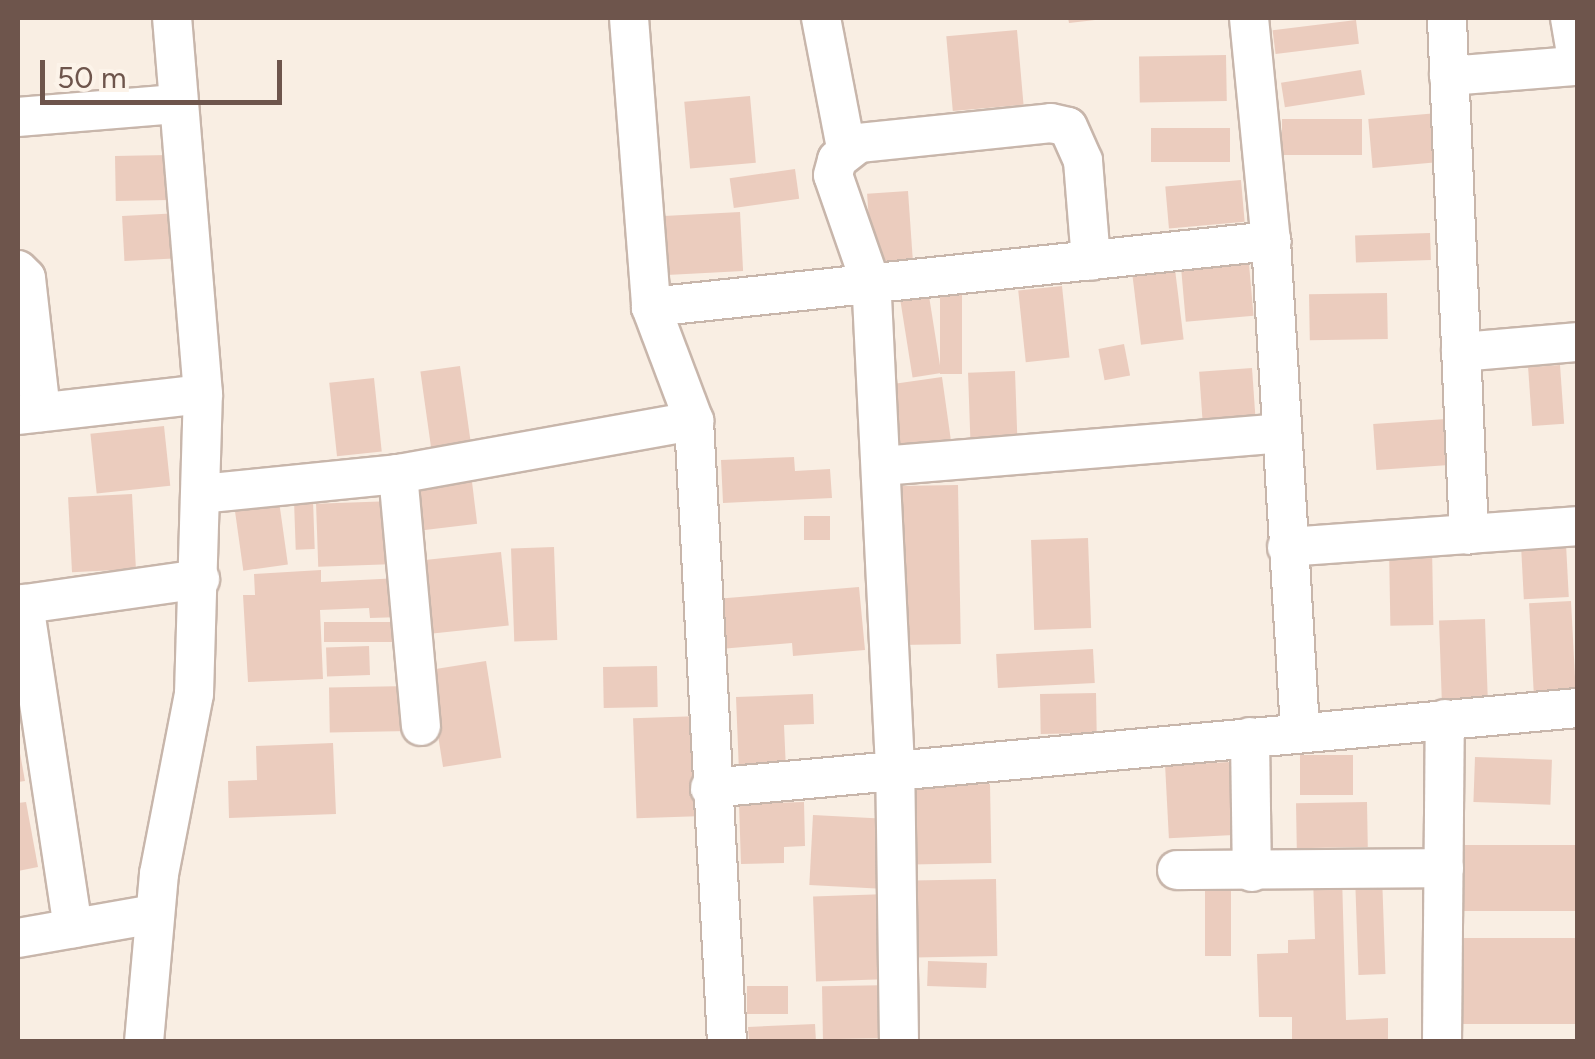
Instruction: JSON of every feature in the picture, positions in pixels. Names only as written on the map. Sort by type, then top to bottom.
[{"type":"street","points":[[144,1042],[154,914],[194,694],[200,578],[202,394],[175,104],[172,18]]},
{"type":"street","points":[[629,18],[650,307],[694,420],[710,788],[727,1042]]},
{"type":"street","points":[[821,18],[846,148],[833,175],[870,284],[895,767],[898,1042]]},
{"type":"street","points":[[1249,18],[1271,242],[1300,732]]},
{"type":"street","points":[[1449,76],[1576,66],[1570,18]]},
{"type":"street","points":[[1446,20],[1470,535]]},
{"type":"street","points":[[18,118],[175,104]]},
{"type":"street","points":[[846,148],[1051,123],[1068,127],[1083,161],[1090,261]]},
{"type":"street","points":[[650,307],[1271,242]]},
{"type":"street","points":[[18,270],[26,278],[29,414],[202,394]]},
{"type":"street","points":[[1462,352],[1578,342]]},
{"type":"street","points":[[201,494],[398,474],[694,420]]},
{"type":"street","points":[[882,466],[1280,433]]},
{"type":"street","points":[[398,474],[420,726]]},
{"type":"street","points":[[1287,547],[1578,526]]},
{"type":"street","points":[[74,928],[35,786],[21,604],[200,578]]},
{"type":"street","points":[[710,788],[895,767],[1578,708]]},
{"type":"street","points":[[1442,1042],[1445,719]]},
{"type":"street","points":[[1250,737],[1252,872]]},
{"type":"street","points":[[1177,870],[1444,868]]},
{"type":"street","points":[[18,938],[154,914]]},
{"type":"building","points":[[1068,18],[1095,18],[1095,20],[1069,23]]},
{"type":"building","points":[[1356,20],[1359,44],[1276,54],[1273,30]]},
{"type":"building","points":[[1017,30],[1024,105],[953,111],[946,36]]},
{"type":"building","points":[[1226,55],[1227,101],[1140,103],[1139,57]]},
{"type":"building","points":[[1361,70],[1365,95],[1285,107],[1281,83]]},
{"type":"building","points":[[750,96],[756,163],[690,168],[684,102]]},
{"type":"building","points":[[1438,113],[1442,162],[1373,168],[1368,119]]},
{"type":"building","points":[[1282,119],[1362,119],[1362,155],[1282,155]]},
{"type":"building","points":[[1151,128],[1230,128],[1230,162],[1151,162]]},
{"type":"building","points":[[168,155],[169,200],[116,201],[115,156]]},
{"type":"building","points":[[795,169],[799,199],[734,208],[730,178]]},
{"type":"building","points":[[1241,180],[1245,222],[1169,228],[1165,187]]},
{"type":"building","points":[[908,191],[913,260],[872,263],[867,194]]},
{"type":"building","points":[[740,212],[743,271],[662,275],[659,216]]},
{"type":"building","points":[[181,213],[183,258],[124,261],[122,216]]},
{"type":"building","points":[[1430,233],[1431,260],[1356,263],[1355,236]]},
{"type":"building","points":[[1174,261],[1184,339],[1141,345],[1131,266]]},
{"type":"building","points":[[1249,264],[1254,316],[1186,322],[1181,270]]},
{"type":"building","points":[[1062,286],[1070,358],[1026,362],[1018,291]]},
{"type":"building","points":[[940,293],[962,293],[962,374],[940,374]]},
{"type":"building","points":[[1387,293],[1388,339],[1310,340],[1309,294]]},
{"type":"building","points":[[929,296],[941,373],[913,378],[900,301]]},
{"type":"building","points":[[1124,344],[1130,375],[1105,380],[1098,349]]},
{"type":"building","points":[[1560,365],[1564,424],[1532,426],[1528,367]]},
{"type":"building","points":[[460,366],[472,449],[432,455],[420,372]]},
{"type":"building","points":[[1252,368],[1255,415],[1202,419],[1199,372]]},
{"type":"building","points":[[1015,371],[1018,452],[971,454],[968,373]]},
{"type":"building","points":[[942,377],[952,451],[900,459],[890,384]]},
{"type":"building","points":[[374,378],[382,452],[337,456],[329,383]]},
{"type":"building","points":[[1446,419],[1449,465],[1376,470],[1373,424]]},
{"type":"building","points":[[164,426],[170,486],[97,493],[90,434]]},
{"type":"building","points":[[794,457],[795,471],[830,469],[832,498],[723,503],[721,460]]},
{"type":"building","points":[[472,482],[477,524],[417,531],[411,489]]},
{"type":"building","points":[[958,485],[961,644],[901,645],[898,486]]},
{"type":"building","points":[[132,494],[136,569],[72,572],[68,497]]},
{"type":"building","points":[[313,500],[315,549],[296,550],[294,501]]},
{"type":"building","points":[[279,501],[288,564],[243,571],[234,507]]},
{"type":"building","points":[[394,501],[396,564],[318,567],[316,504]]},
{"type":"building","points":[[804,516],[830,516],[830,540],[804,540]]},
{"type":"building","points":[[1088,538],[1091,628],[1034,630],[1031,540]]},
{"type":"building","points":[[1566,544],[1569,597],[1524,599],[1521,546]]},
{"type":"building","points":[[1432,546],[1433,625],[1390,626],[1389,547]]},
{"type":"building","points":[[554,547],[557,640],[514,641],[511,549]]},
{"type":"building","points":[[501,552],[509,626],[430,634],[422,560]]},
{"type":"building","points":[[321,570],[321,582],[400,578],[402,617],[370,618],[369,608],[320,610],[323,679],[248,682],[243,595],[255,595],[254,574]]},
{"type":"building","points":[[859,587],[865,650],[793,656],[792,643],[720,649],[715,599]]},
{"type":"building","points":[[1571,601],[1576,693],[1534,695],[1529,603]]},
{"type":"building","points":[[1485,619],[1488,704],[1442,706],[1439,621]]},
{"type":"building","points":[[324,622],[400,622],[400,642],[324,642]]},
{"type":"building","points":[[369,646],[370,675],[327,676],[326,648]]},
{"type":"building","points":[[1093,649],[1095,683],[998,688],[996,654]]},
{"type":"building","points":[[486,661],[501,758],[443,767],[428,670]]},
{"type":"building","points":[[657,666],[658,707],[604,708],[603,667]]},
{"type":"building","points":[[409,686],[410,731],[330,732],[329,687]]},
{"type":"building","points":[[1096,693],[1097,733],[1041,734],[1040,694]]},
{"type":"building","points":[[813,694],[814,724],[784,725],[786,770],[739,772],[736,697]]},
{"type":"building","points":[[701,716],[704,816],[637,818],[633,718]]},
{"type":"building","points":[[18,742],[25,781],[18,782]]},
{"type":"building","points":[[333,743],[336,814],[229,818],[228,781],[257,780],[256,746]]},
{"type":"building","points":[[1300,755],[1353,755],[1353,795],[1300,795]]},
{"type":"building","points":[[1475,757],[1552,760],[1550,805],[1473,802]]},
{"type":"building","points":[[1230,762],[1234,835],[1169,838],[1165,765]]},
{"type":"building","points":[[990,784],[991,863],[911,864],[910,785]]},
{"type":"building","points":[[26,802],[38,867],[18,871],[18,803]]},
{"type":"building","points":[[804,802],[805,846],[784,847],[784,863],[741,864],[739,804]]},
{"type":"building","points":[[1367,802],[1368,847],[1297,848],[1296,803]]},
{"type":"building","points":[[813,815],[880,819],[876,888],[809,885]]},
{"type":"building","points":[[1456,845],[1578,845],[1578,911],[1456,911]]},
{"type":"building","points":[[1382,875],[1385,974],[1358,975],[1355,876]]},
{"type":"building","points":[[1342,876],[1346,1020],[1388,1018],[1388,1042],[1292,1042],[1292,1017],[1259,1017],[1257,954],[1288,953],[1288,940],[1315,939],[1313,878]]},
{"type":"building","points":[[996,879],[997,956],[914,957],[913,880]]},
{"type":"building","points":[[1205,879],[1231,879],[1231,956],[1205,956]]},
{"type":"building","points":[[888,894],[891,979],[816,982],[813,897]]},
{"type":"building","points":[[1463,938],[1578,938],[1578,1024],[1463,1024]]},
{"type":"building","points":[[928,961],[987,963],[986,988],[927,986]]},
{"type":"building","points":[[894,985],[895,1038],[823,1039],[822,986]]},
{"type":"building","points":[[747,986],[788,986],[788,1014],[747,1014]]},
{"type":"building","points":[[815,1024],[816,1042],[749,1042],[748,1027]]}]
